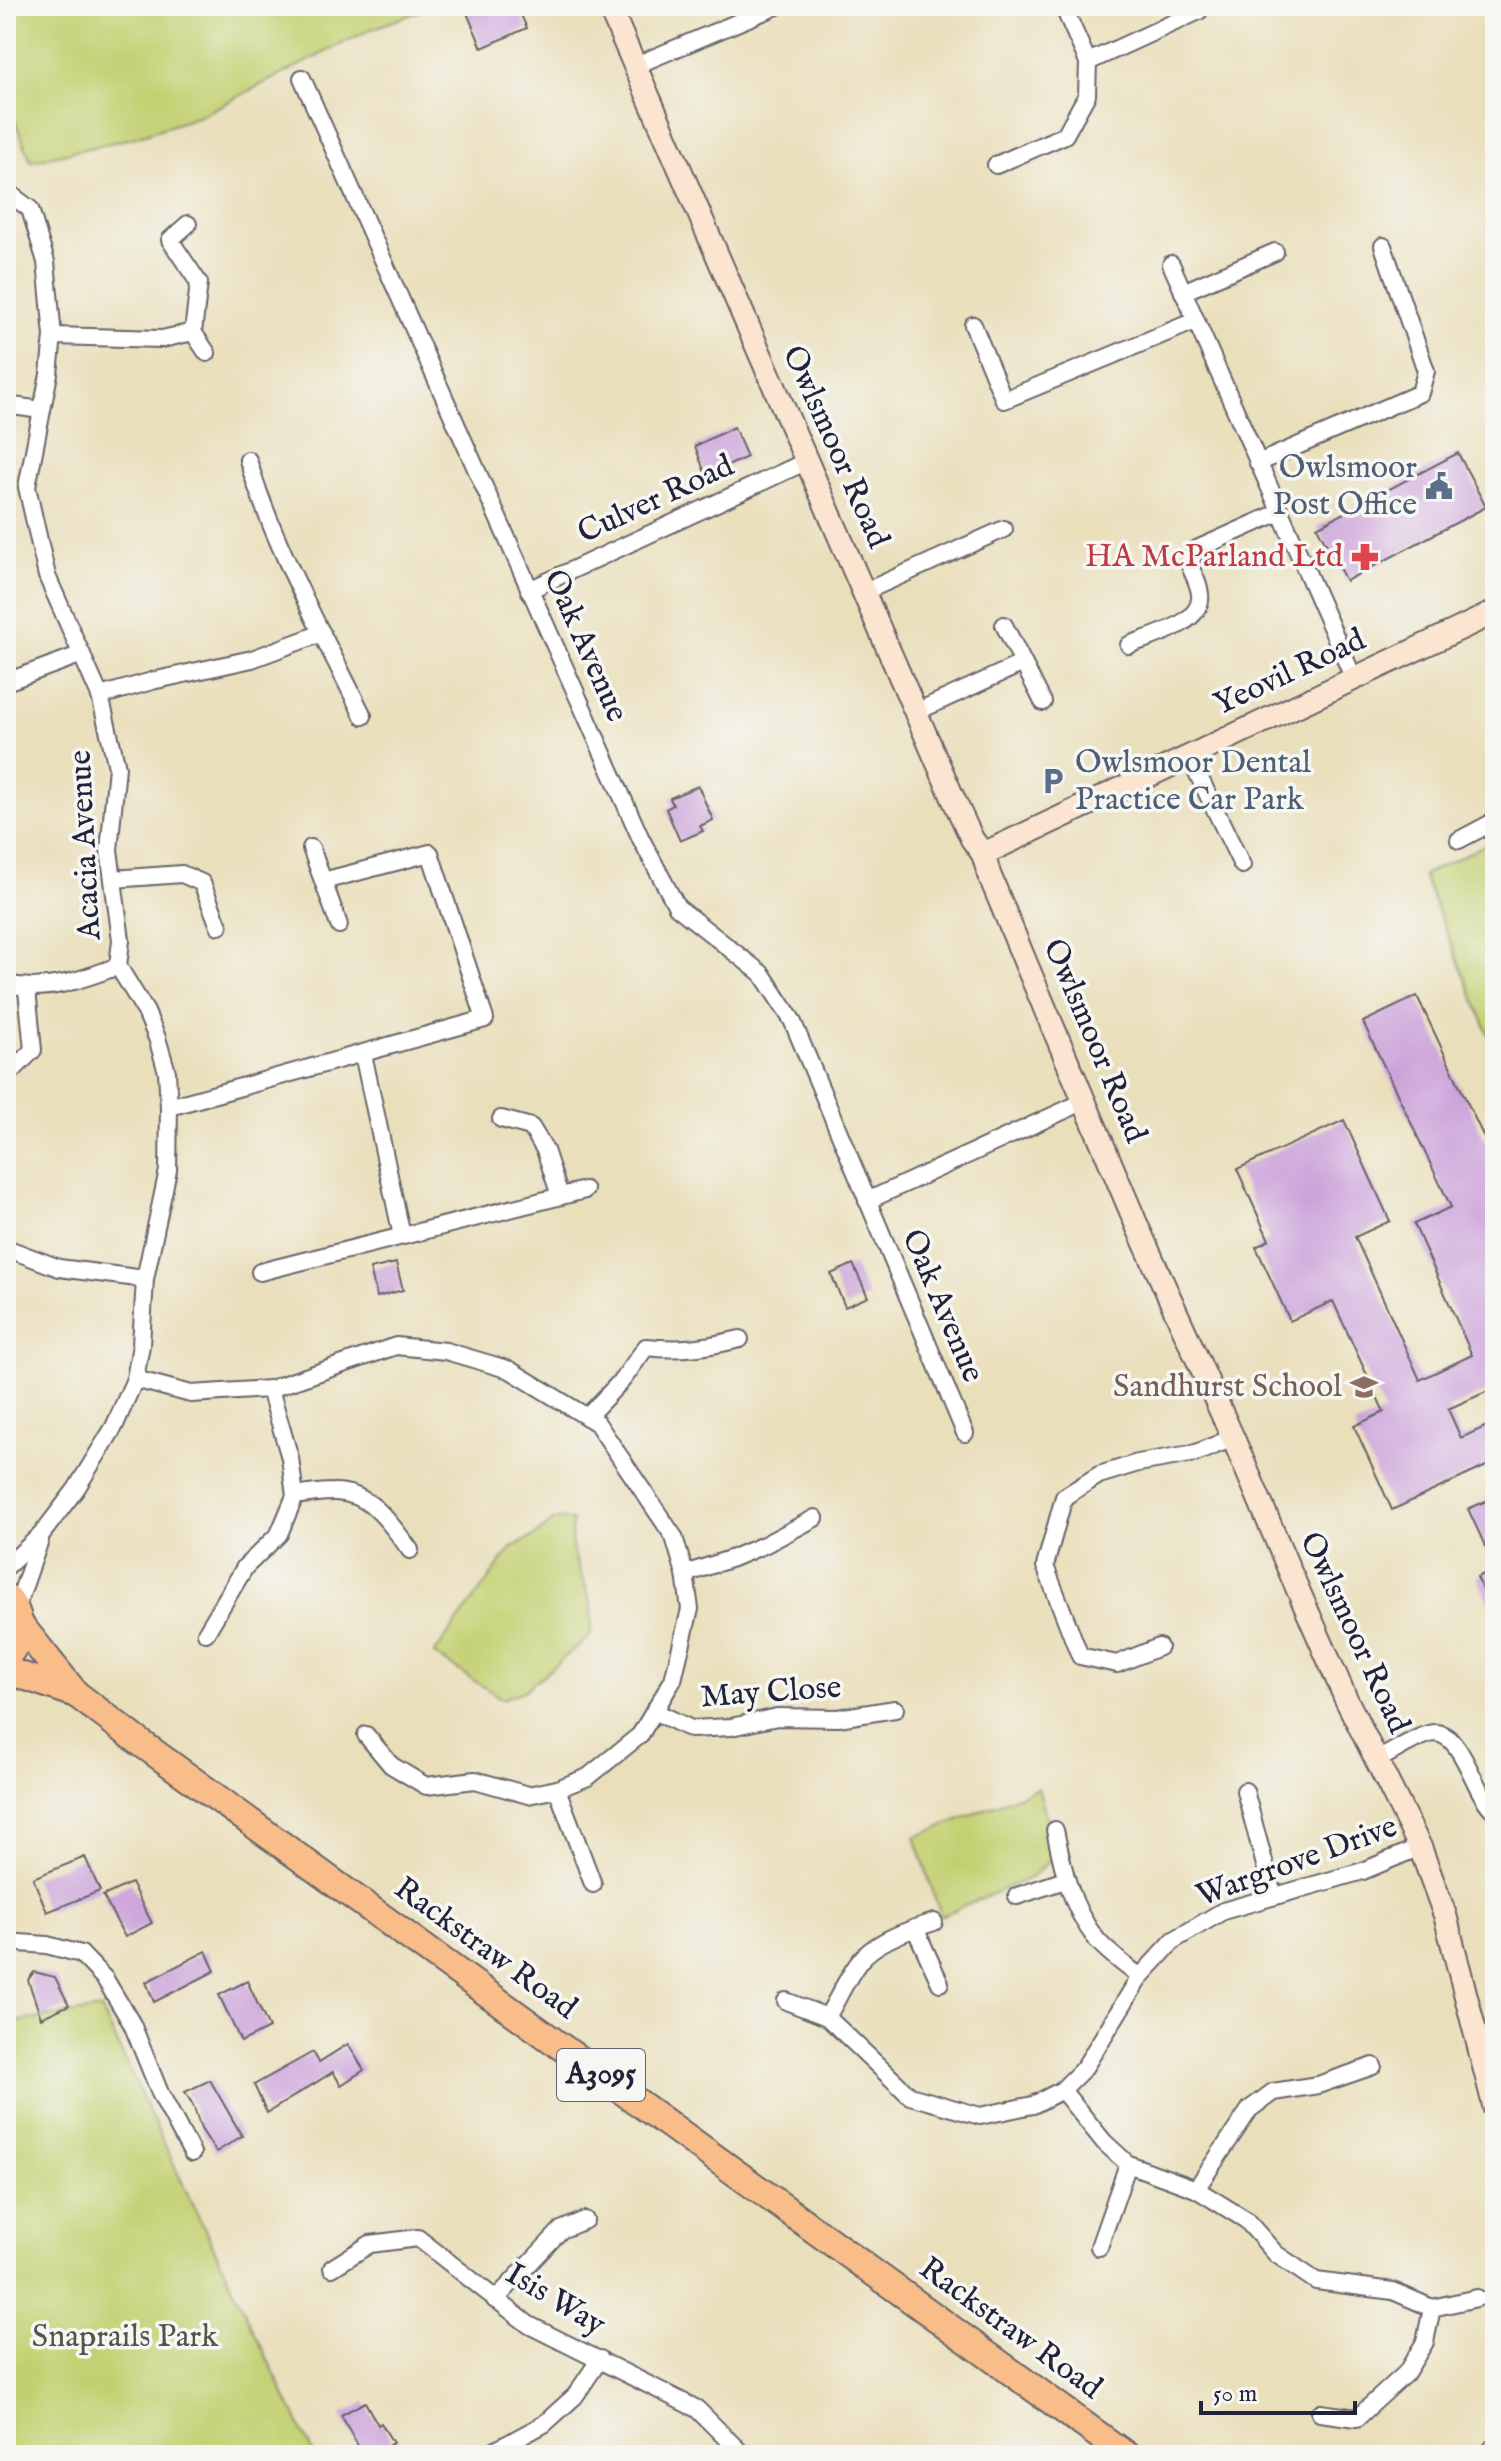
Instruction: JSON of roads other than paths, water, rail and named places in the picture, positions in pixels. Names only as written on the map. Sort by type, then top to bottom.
[{"type":"main road","points":[[6,1657],[15,1646],[14,1610]]},
{"type":"main road","name":"Rackstraw Road","points":[[14,1610],[76,1694]]},
{"type":"main road","name":"Rackstraw Road","points":[[6,1670],[76,1694],[1126,2455]]},
{"type":"street","name":"Owlsmoor Road","points":[[609,6],[953,798],[972,839],[983,854],[1138,1228],[1322,1643],[1420,1847],[1445,1915],[1495,2109]]},
{"type":"street","points":[[634,66],[777,6]]},
{"type":"street","points":[[996,165],[1065,135],[1087,95],[1088,62],[1063,6]]},
{"type":"street","points":[[1088,62],[1199,11]]},
{"type":"street","name":"Oak Avenue","points":[[302,78],[641,839],[677,907],[762,974],[792,1020],[965,1433]]},
{"type":"street","name":"Acacia Avenue","points":[[6,191],[30,209],[46,262],[53,336],[49,374],[27,487],[47,576],[100,696],[117,767],[109,850],[121,940],[118,966],[146,1012],[157,1038],[167,1072],[169,1107],[168,1170],[145,1279],[141,1345],[135,1379],[114,1427],[76,1489],[41,1535],[6,1567]]},
{"type":"street","points":[[188,224],[170,240],[199,283],[193,332],[207,353]]},
{"type":"street","points":[[1258,463],[1420,393],[1426,371],[1383,246]]},
{"type":"street","points":[[1183,292],[1275,252]]},
{"type":"street","points":[[1171,264],[1354,679]]},
{"type":"street","points":[[973,325],[1004,400],[1195,321]]},
{"type":"street","points":[[53,336],[162,339],[193,332]]},
{"type":"street","points":[[6,405],[41,410]]},
{"type":"street","points":[[248,460],[261,505],[363,716]]},
{"type":"street","name":"Culver Road","points":[[529,590],[807,461]]},
{"type":"street","points":[[1129,645],[1189,620],[1199,609],[1200,593],[1189,564],[1197,549],[1280,512]]},
{"type":"street","points":[[864,592],[1004,529]]},
{"type":"street","name":"Yeovil Road","points":[[983,854],[1354,679],[1493,618]]},
{"type":"street","points":[[1004,625],[1043,702]]},
{"type":"street","points":[[100,696],[252,659],[322,633]]},
{"type":"street","points":[[6,682],[82,654]]},
{"type":"street","points":[[916,712],[1023,663]]},
{"type":"street","points":[[1189,756],[1242,865]]},
{"type":"street","points":[[1459,840],[1495,821]]},
{"type":"street","points":[[311,848],[339,925]]},
{"type":"street","points":[[169,1107],[485,1019],[430,853],[323,881]]},
{"type":"street","points":[[113,879],[182,874],[202,883],[219,926]]},
{"type":"street","points":[[6,984],[27,989],[73,983],[118,966]]},
{"type":"street","points":[[8,1075],[33,1050],[27,989]]},
{"type":"street","points":[[363,1054],[402,1236]]},
{"type":"street","name":"Oak Avenue","points":[[867,1201],[1085,1101]]},
{"type":"street","points":[[501,1119],[531,1127],[545,1150],[560,1196]]},
{"type":"street","points":[[260,1272],[585,1190]]},
{"type":"street","points":[[6,1248],[59,1268],[145,1279]]},
{"type":"street","points":[[587,1417],[623,1379],[646,1347],[676,1350],[740,1339]]},
{"type":"street","points":[[135,1379],[191,1394],[270,1389],[396,1346],[446,1351],[510,1370],[597,1423],[674,1537],[685,1574],[690,1609],[673,1680],[640,1735],[588,1777],[557,1789],[528,1795],[475,1780],[426,1786],[391,1765],[366,1735]]},
{"type":"street","points":[[206,1633],[245,1567],[279,1534],[295,1496],[290,1458],[270,1389]]},
{"type":"street","points":[[1159,1647],[1117,1664],[1080,1656],[1045,1566],[1064,1497],[1099,1475],[1138,1463],[1196,1453],[1233,1438]]},
{"type":"street","points":[[295,1496],[336,1491],[363,1498],[386,1516],[410,1550]]},
{"type":"street","points":[[685,1574],[766,1544],[815,1518]]},
{"type":"street","name":"Acacia Avenue","points":[[14,1610],[41,1535]]},
{"type":"street","name":"May Close","points":[[654,1711],[691,1729],[731,1727],[777,1717],[838,1718],[895,1709]]},
{"type":"street","points":[[1377,1760],[1431,1733],[1441,1734],[1457,1746],[1486,1805],[1495,1811]]},
{"type":"street","points":[[557,1789],[593,1884]]},
{"type":"street","points":[[1245,1791],[1273,1895]]},
{"type":"street","points":[[1055,1830],[1065,1880],[1072,1897],[1098,1941],[1140,1977]]},
{"type":"street","name":"Wargrove Drive","points":[[786,2001],[827,2017],[910,2096],[980,2116],[1033,2105],[1062,2090],[1084,2068],[1140,1977],[1174,1940],[1223,1911],[1363,1871],[1420,1847]]},
{"type":"street","points":[[1017,1896],[1065,1880]]},
{"type":"street","points":[[827,2017],[861,1959],[886,1941],[934,1922]]},
{"type":"street","points":[[915,1928],[940,1983]]},
{"type":"street","points":[[6,1942],[47,1945],[81,1954],[105,1979],[132,2024],[160,2093],[192,2153]]},
{"type":"street","points":[[1196,2189],[1250,2109],[1273,2092],[1318,2085],[1373,2066]]},
{"type":"street","points":[[1062,2090],[1104,2142],[1128,2164],[1196,2189],[1246,2220],[1276,2254],[1316,2281],[1393,2291],[1432,2308],[1477,2298]]},
{"type":"street","points":[[1099,2247],[1128,2164]]},
{"type":"street","points":[[495,2300],[561,2230],[585,2220]]},
{"type":"street","name":"Isis Way","points":[[332,2268],[370,2244],[418,2238],[529,2325],[697,2409],[743,2455]]},
{"type":"street","points":[[1320,2413],[1357,2418],[1406,2373],[1425,2342],[1432,2308]]},
{"type":"street","points":[[487,2455],[544,2424],[575,2396],[600,2359]]},
{"type":"street","points":[[1491,2455],[1495,2450]]},
{"type":"place","name":"Owlsmoor Post Office","points":[[1439,486]]},
{"type":"place","name":"HA McParland Ltd","points":[[1365,557]]},
{"type":"place","name":"Owlsmoor Dental Practice Car Park","points":[[1053,781]]},
{"type":"place","name":"Sandhurst School","points":[[1364,1387]]},
{"type":"park label","name":"Snaprails Park","points":[[125,2337]]}]
